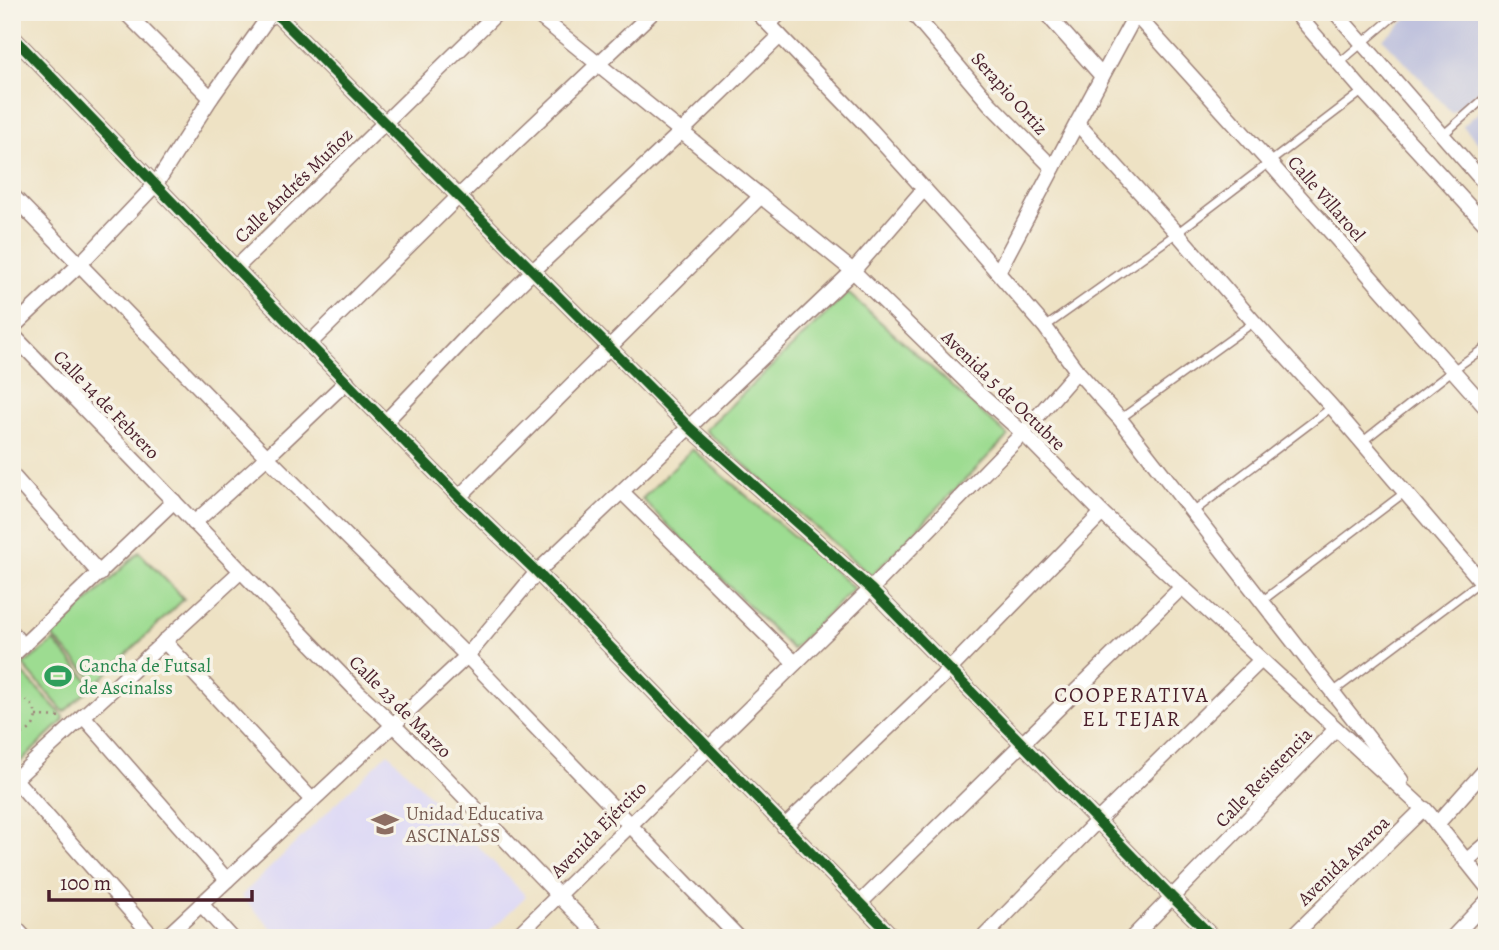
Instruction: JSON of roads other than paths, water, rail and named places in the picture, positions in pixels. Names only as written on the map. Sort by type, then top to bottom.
[{"type":"street","points":[[125,12],[211,98]]},
{"type":"street","points":[[12,328],[80,264],[156,184],[211,98],[273,12],[690,428],[871,589],[1214,938]]},
{"type":"street","name":"Calle Andrés Muñoz","points":[[236,268],[498,12]]},
{"type":"street","name":"Avenida 5 de Octubre","points":[[534,12],[853,271],[1023,433],[1102,513],[1430,816]]},
{"type":"street","points":[[309,344],[458,197],[653,12]]},
{"type":"street","points":[[757,12],[924,189],[1045,327],[1077,371],[1120,419],[1191,513],[1487,887]]},
{"type":"street","points":[[769,24],[781,12]]},
{"type":"street","points":[[1045,12],[1102,76]]},
{"type":"street","points":[[1295,12],[1487,226]]},
{"type":"street","points":[[1335,12],[1487,186]]},
{"type":"street","name":"Serapio Ortiz","points":[[917,14],[989,103],[1053,168]]},
{"type":"street","points":[[998,272],[1137,14]]},
{"type":"street","name":"Calle Villaroel","points":[[1137,14],[1487,409]]},
{"type":"street","points":[[12,36],[309,344],[459,497],[537,572],[894,938]]},
{"type":"street","points":[[386,421],[533,271],[780,36]]},
{"type":"street","points":[[1077,123],[1332,407],[1484,584]]},
{"type":"street","points":[[165,938],[467,656],[537,572],[853,271],[924,189]]},
{"type":"street","points":[[12,195],[267,457],[467,656],[739,938]]},
{"type":"street","points":[[459,497],[761,196]]},
{"type":"street","name":"Calle 14 de Febrero","points":[[12,334],[174,501]]},
{"type":"street","name":"Avenida Ejército","points":[[515,938],[871,589],[1023,433],[1077,371]]},
{"type":"street","points":[[194,523],[347,381]]},
{"type":"street","points":[[12,475],[100,574]]},
{"type":"street","points":[[622,492],[794,663]]},
{"type":"street","points":[[12,633],[17,652],[174,501]]},
{"type":"street","name":"Calle 23 de Marzo","points":[[174,501],[601,938]]},
{"type":"street","points":[[784,827],[950,669],[1102,513]]},
{"type":"street","points":[[154,938],[13,774],[78,721],[241,571]]},
{"type":"street","points":[[861,902],[1182,587]]},
{"type":"street","points":[[164,641],[312,800]]},
{"type":"street","points":[[983,938],[1098,820],[1261,660]]},
{"type":"street","points":[[78,721],[227,880]]},
{"type":"street","name":"Calle Resistencia","points":[[1132,938],[1336,729]]},
{"type":"street","name":"Avenida Avaroa","points":[[1291,938],[1487,768]]},
{"type":"street","points":[[1466,861],[1487,843]]},
{"type":"street","points":[[1452,938],[1487,901]]},
{"type":"street","points":[[201,904],[232,938]]},
{"type":"street","points":[[12,924],[25,938]]},
{"type":"lane","points":[[1339,63],[1399,12]]},
{"type":"lane","points":[[1045,327],[1177,233],[1363,90]]},
{"type":"lane","points":[[1442,135],[1487,96]]},
{"type":"lane","points":[[1120,419],[1254,322]]},
{"type":"lane","points":[[1362,442],[1487,346]]},
{"type":"lane","points":[[1191,513],[1332,407]]},
{"type":"lane","points":[[1262,601],[1404,493]]},
{"type":"lane","points":[[1333,692],[1484,584]]},
{"type":"place","name":"Cancha de Futsal de Ascinalss","points":[[58,676]]},
{"type":"place","name":"Unidad Educativa ASCINALSS","points":[[385,824]]},
{"type":"district","name":"COOPERATIVA EL TEJAR","points":[[1132,707]]}]
